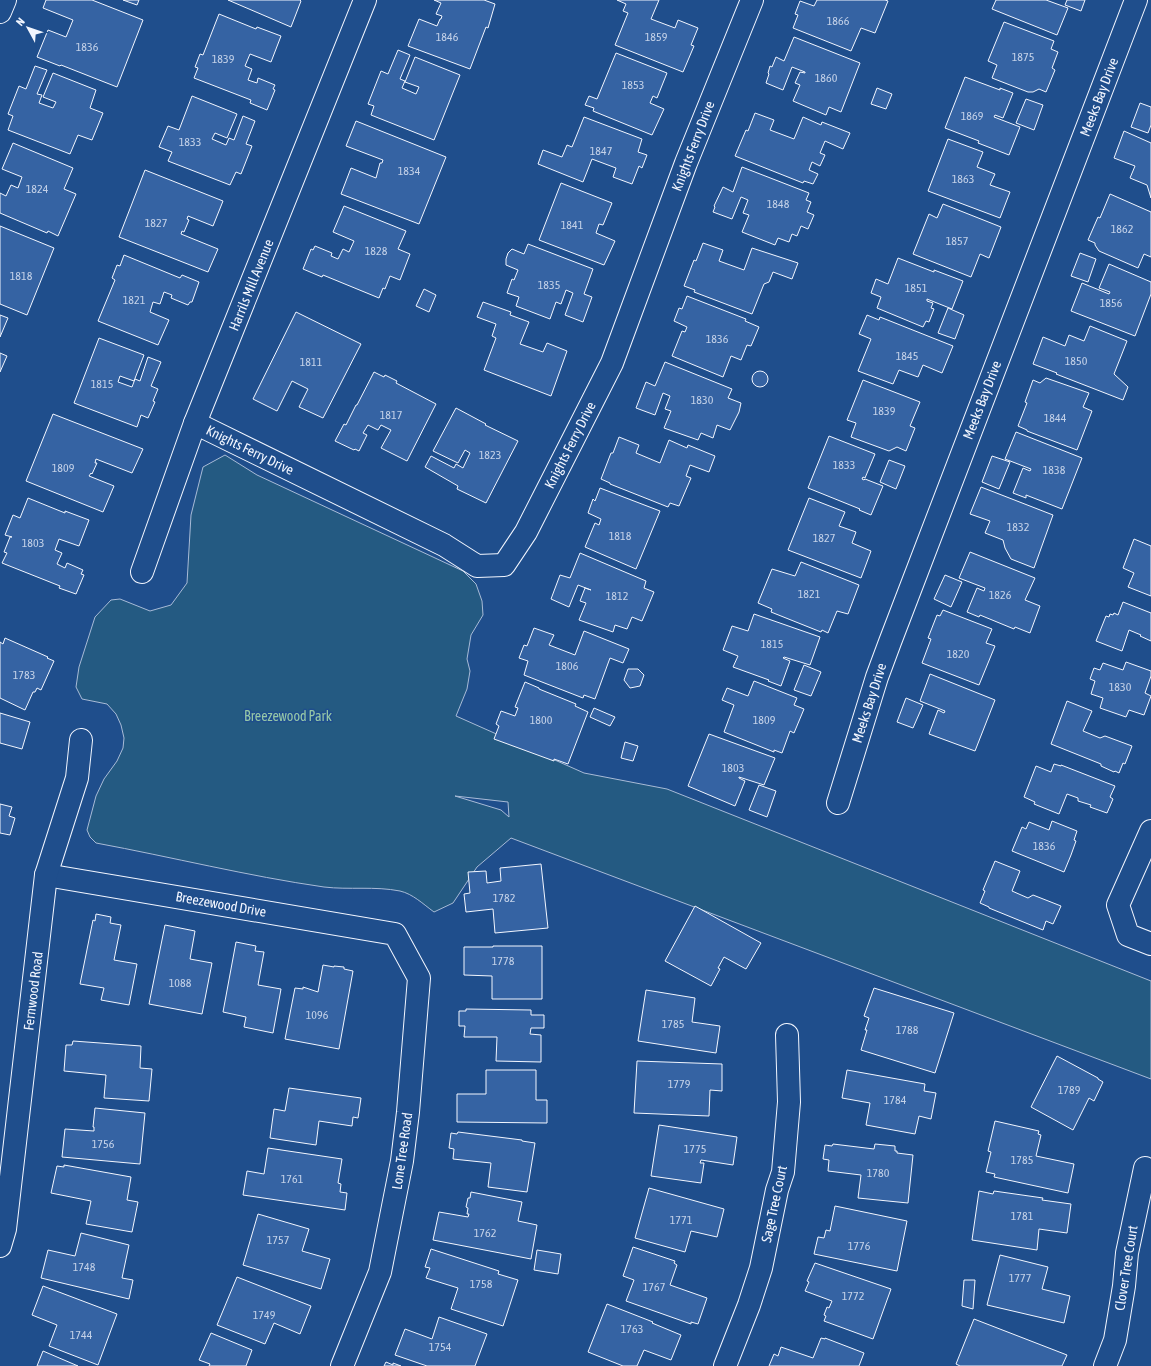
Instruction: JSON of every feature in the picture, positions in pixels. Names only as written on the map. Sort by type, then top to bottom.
[{"type":"street","points":[[0,12],[5,0]]},
{"type":"street","name":"Harrils Mill Avenue","points":[[142,572],[195,423],[365,0]]},
{"type":"street","name":"Knights Ferry Drive","points":[[195,423],[444,545],[477,566],[504,566],[526,532],[612,363],[686,163],[752,0]]},
{"type":"street","name":"Meeks Bay Drive","points":[[838,803],[876,677],[1136,0]]},
{"type":"street","name":"Fernwood Road","points":[[0,1246],[5,1229],[46,875],[77,778],[81,740]]},
{"type":"street","points":[[1151,831],[1118,905],[1128,935],[1151,944]]},
{"type":"street","name":"Breezewood Drive","points":[[46,875],[395,934]]},
{"type":"street","name":"Lone Tree Road","points":[[342,1366],[380,1272],[402,1161],[408,1112],[419,978],[395,934]]},
{"type":"street","name":"Sage Tree Court","points":[[725,1366],[750,1305],[758,1279],[777,1190],[783,1172],[789,1102],[787,1035]]},
{"type":"street","name":"Clover Tree Court","points":[[1105,1366],[1115,1340],[1124,1286],[1127,1253],[1145,1168]]},
{"type":"green space","name":"Breezewood Park","points":[[225,455],[257,475],[463,571],[476,584],[482,601],[483,615],[471,635],[467,659],[470,671],[467,689],[456,716],[584,773],[667,789],[1151,981],[1151,1079],[511,838],[477,867],[453,903],[434,912],[405,892],[381,889],[333,888],[295,883],[96,843],[90,837],[87,830],[96,796],[104,779],[117,761],[123,748],[124,738],[121,725],[116,714],[107,704],[82,699],[76,687],[79,667],[95,617],[111,600],[120,599],[150,611],[171,605],[187,583],[191,515],[203,467]],"holes":[[[455,796],[508,802],[509,817],[501,810]]]},
{"type":"building","points":[[46,0],[92,0],[143,20],[117,87],[37,57],[48,30],[66,37],[73,20],[43,8]]},
{"type":"building","points":[[123,0],[139,0],[137,5]]},
{"type":"building","points":[[228,0],[300,0],[301,1],[291,27]]},
{"type":"building","points":[[434,0],[484,0],[495,4],[488,28],[486,27],[470,69],[408,46],[419,19],[437,26],[441,19],[442,16],[436,14],[441,3]]},
{"type":"building","points":[[617,0],[659,0],[651,19],[675,28],[678,20],[698,28],[691,45],[694,46],[683,72],[615,45],[628,13],[623,11],[626,4]]},
{"type":"building","points":[[817,0],[888,1],[875,33],[861,28],[851,51],[793,28],[798,15],[795,14],[800,1],[814,6]]},
{"type":"building","points":[[996,0],[1046,0],[1068,8],[1057,35],[992,9]]},
{"type":"building","points":[[1067,0],[1085,0],[1081,11],[1065,5]]},
{"type":"building","points":[[219,14],[256,29],[257,27],[281,36],[271,62],[250,54],[245,66],[252,69],[248,80],[257,83],[258,78],[275,85],[273,89],[275,90],[267,110],[250,103],[251,100],[194,78],[198,68],[195,67],[200,54],[203,55]]},
{"type":"building","points":[[1004,22],[1054,41],[1051,49],[1058,52],[1052,68],[1055,70],[1046,92],[1039,89],[1033,92],[1028,92],[992,78],[997,65],[988,61]]},
{"type":"building","points":[[794,37],[860,63],[841,112],[829,107],[826,115],[793,101],[800,85],[795,83],[800,72],[805,72],[792,67],[783,90],[766,83],[770,66],[772,67],[776,57],[784,61]]},
{"type":"building","points":[[398,50],[410,55],[400,79],[405,81],[402,88],[416,94],[419,87],[405,82],[415,57],[460,75],[434,140],[371,115],[374,106],[368,104],[381,71],[388,74]]},
{"type":"building","points":[[616,53],[667,73],[657,98],[653,96],[650,103],[664,109],[652,135],[593,111],[594,108],[585,105],[589,96],[597,99]]},
{"type":"building","points":[[35,66],[47,70],[37,94],[42,95],[39,103],[53,108],[56,102],[43,97],[53,73],[96,90],[90,108],[103,113],[92,140],[78,135],[70,154],[8,130],[13,116],[8,114],[19,86],[26,89]]},
{"type":"building","points":[[965,77],[1000,90],[1000,88],[1013,93],[1003,118],[995,115],[994,117],[1020,127],[1009,155],[978,143],[979,141],[945,128]]},
{"type":"building","points":[[877,88],[892,94],[886,109],[871,104]]},
{"type":"building","points":[[192,96],[237,114],[227,138],[215,133],[212,139],[226,145],[229,138],[234,140],[243,116],[255,121],[246,144],[252,146],[241,174],[236,172],[230,185],[168,161],[172,152],[159,147],[168,126],[179,130]]},
{"type":"building","points":[[1026,99],[1043,105],[1034,130],[1016,123]]},
{"type":"building","points":[[1140,103],[1151,107],[1151,125],[1148,133],[1131,127]]},
{"type":"building","points":[[755,113],[774,120],[770,130],[794,139],[803,117],[821,125],[822,122],[850,133],[843,149],[825,141],[820,153],[825,155],[820,166],[812,162],[809,170],[818,174],[813,184],[804,181],[803,183],[735,156],[746,130],[748,131]]},
{"type":"building","points":[[584,117],[642,139],[638,152],[647,155],[642,168],[639,166],[632,184],[613,177],[616,168],[592,159],[583,182],[538,164],[543,150],[562,157],[567,145],[572,147]]},
{"type":"building","points":[[356,121],[446,157],[419,224],[341,194],[351,168],[376,178],[380,163],[382,163],[383,160],[346,146]]},
{"type":"building","points":[[1124,131],[1151,143],[1151,198],[1147,185],[1130,178],[1135,166],[1114,158]]},
{"type":"building","points":[[948,139],[983,152],[977,167],[995,174],[990,185],[1010,192],[1000,218],[928,191]]},
{"type":"building","points":[[13,143],[73,168],[64,189],[76,194],[58,236],[48,231],[47,233],[0,213],[0,193],[6,196],[11,185],[18,188],[22,177],[2,169]]},
{"type":"building","points":[[742,167],[809,193],[806,200],[811,202],[807,212],[814,215],[808,229],[801,226],[797,236],[792,234],[789,242],[778,238],[775,245],[742,232],[749,215],[743,213],[748,200],[741,197],[732,219],[713,212],[714,206],[723,187],[733,192]]},
{"type":"building","points":[[145,170],[223,201],[213,226],[188,216],[187,219],[189,220],[184,232],[182,231],[181,234],[218,249],[208,272],[119,237]]},
{"type":"building","points":[[561,183],[612,203],[603,225],[599,224],[596,233],[615,241],[604,265],[539,240]]},
{"type":"building","points":[[1110,194],[1151,212],[1151,257],[1144,254],[1138,268],[1099,251],[1095,243],[1088,240],[1098,217],[1100,218]]},
{"type":"building","points":[[943,204],[1001,227],[989,258],[980,254],[971,277],[913,254],[929,214],[937,218]]},
{"type":"building","points":[[344,206],[406,231],[398,249],[410,254],[400,280],[390,276],[385,289],[383,288],[379,298],[323,275],[322,277],[303,269],[311,249],[313,250],[315,246],[332,253],[331,256],[338,259],[343,249],[349,252],[354,241],[333,232]]},
{"type":"building","points":[[0,226],[54,248],[27,315],[0,304]]},
{"type":"building","points":[[703,243],[723,250],[719,261],[744,270],[752,248],[798,263],[792,279],[773,272],[769,282],[764,284],[752,314],[694,292],[695,290],[684,286],[694,260],[696,261]]},
{"type":"building","points":[[528,244],[593,269],[584,294],[592,297],[583,322],[565,315],[573,293],[566,290],[561,304],[556,302],[550,319],[516,306],[519,297],[507,293],[512,279],[514,280],[518,270],[506,265],[506,259],[508,253],[512,249],[524,254]]},
{"type":"building","points":[[1080,253],[1096,259],[1088,282],[1071,276]]},
{"type":"building","points":[[124,255],[180,278],[182,275],[199,282],[192,302],[188,305],[171,298],[172,295],[164,292],[160,304],[153,302],[150,312],[169,320],[158,345],[98,321],[115,280],[112,278],[117,265],[120,266]]},
{"type":"building","points":[[898,258],[963,281],[952,309],[927,299],[927,301],[933,303],[931,308],[934,309],[929,322],[926,321],[923,327],[877,308],[881,297],[871,293],[876,279],[888,284]]},
{"type":"building","points":[[1109,264],[1151,282],[1151,294],[1135,336],[1071,311],[1082,283],[1109,294],[1110,292],[1099,288]]},
{"type":"building","points":[[424,289],[436,295],[429,312],[416,306]]},
{"type":"building","points":[[687,296],[746,319],[745,321],[759,327],[751,346],[747,345],[741,360],[731,356],[723,377],[672,356],[682,331],[685,332],[687,327],[674,321],[679,308],[682,309]]},
{"type":"building","points":[[483,302],[511,312],[510,315],[529,322],[520,344],[543,352],[547,343],[567,351],[551,396],[484,370],[496,338],[492,336],[496,324],[477,317]]},
{"type":"building","points":[[948,308],[964,315],[955,339],[938,333]]},
{"type":"building","points":[[296,312],[361,344],[323,418],[299,407],[308,389],[292,381],[277,411],[253,399]]},
{"type":"building","points":[[0,315],[8,318],[0,337]]},
{"type":"building","points":[[867,315],[879,320],[880,317],[953,346],[942,373],[923,365],[918,377],[899,370],[893,384],[858,371],[871,339],[859,334]]},
{"type":"building","points":[[1090,326],[1127,341],[1114,374],[1128,387],[1123,400],[1033,364],[1043,337],[1065,346],[1069,335],[1084,341]]},
{"type":"building","points":[[99,338],[144,355],[134,381],[120,376],[118,382],[132,387],[135,379],[140,381],[148,357],[161,362],[151,386],[158,389],[153,401],[155,402],[148,418],[141,415],[137,427],[74,403]]},
{"type":"building","points":[[0,353],[7,356],[0,372]]},
{"type":"building","points":[[665,362],[732,389],[728,398],[741,403],[739,412],[730,430],[717,425],[713,438],[701,433],[698,440],[664,428],[671,411],[665,409],[670,396],[663,393],[655,415],[636,408],[646,382],[655,386]]},
{"type":"building","points":[[760,371],[766,373],[768,379],[766,385],[760,387],[754,385],[752,379],[754,373]]},
{"type":"building","points":[[374,372],[384,377],[385,375],[397,381],[396,383],[436,404],[407,461],[381,448],[391,430],[381,425],[378,430],[368,425],[363,433],[367,435],[359,451],[335,441],[344,424],[346,425]]},
{"type":"building","points":[[1046,378],[1089,393],[1083,407],[1092,411],[1077,450],[1027,431],[1018,426],[1027,403],[1025,402],[1033,380],[1040,383]]},
{"type":"building","points":[[863,380],[920,402],[910,426],[915,428],[906,451],[897,447],[889,451],[851,437],[856,423],[847,420]]},
{"type":"building","points":[[456,408],[486,424],[485,425],[518,441],[486,503],[457,489],[458,486],[425,467],[431,456],[454,468],[456,464],[463,468],[470,453],[465,450],[458,463],[433,451]]},
{"type":"building","points":[[53,414],[143,449],[132,473],[96,459],[95,463],[97,463],[92,474],[91,473],[89,476],[114,486],[103,512],[26,481]]},
{"type":"building","points":[[1016,432],[1082,458],[1062,509],[1026,495],[1026,498],[1013,493],[1023,468],[1030,471],[1031,469],[1005,459]]},
{"type":"building","points":[[829,436],[875,454],[865,478],[863,477],[862,479],[883,486],[871,515],[808,488]]},
{"type":"building","points":[[619,437],[639,445],[636,453],[660,463],[669,440],[687,448],[688,445],[715,456],[709,472],[690,465],[686,476],[691,478],[679,506],[670,503],[668,507],[601,479]]},
{"type":"building","points":[[992,456],[1010,462],[999,489],[982,482]]},
{"type":"building","points":[[889,460],[905,466],[896,489],[880,482]]},
{"type":"building","points":[[981,487],[1053,515],[1034,568],[1011,559],[1005,548],[1003,540],[985,533],[990,521],[970,514]]},
{"type":"building","points":[[600,488],[660,511],[636,569],[585,547],[595,523],[599,525],[601,519],[588,513],[593,499],[595,501]]},
{"type":"building","points":[[28,498],[65,513],[65,511],[89,520],[79,546],[59,539],[55,550],[62,553],[57,564],[65,568],[67,563],[83,570],[81,574],[84,575],[76,594],[2,563],[7,553],[4,552],[10,537],[12,537],[5,535],[13,515],[20,518]]},
{"type":"building","points":[[809,498],[845,512],[839,526],[856,532],[852,543],[871,551],[861,578],[788,550]]},
{"type":"building","points":[[1134,539],[1151,546],[1151,596],[1128,587],[1134,573],[1123,568]]},
{"type":"building","points":[[970,552],[1035,578],[1025,600],[1040,606],[1030,633],[1015,627],[1014,629],[980,615],[979,617],[967,612],[977,588],[984,591],[985,588],[959,578]]},
{"type":"building","points":[[580,553],[646,581],[644,588],[654,592],[642,621],[632,617],[627,629],[615,625],[613,632],[579,620],[586,603],[580,601],[585,588],[591,590],[578,585],[569,607],[551,599],[560,575],[570,578]]},
{"type":"building","points":[[801,562],[859,585],[848,614],[837,611],[828,633],[822,630],[821,632],[771,612],[772,609],[758,603],[772,569],[795,576]]},
{"type":"building","points":[[945,575],[962,582],[951,607],[934,599]]},
{"type":"building","points":[[1123,602],[1151,613],[1151,641],[1129,630],[1122,651],[1096,641],[1106,616],[1109,617],[1110,614],[1113,615],[1114,613],[1118,615]]},
{"type":"building","points":[[943,610],[992,629],[986,643],[995,646],[979,685],[922,663],[931,639],[928,638],[937,615],[940,616]]},
{"type":"building","points":[[754,614],[820,637],[810,665],[784,657],[783,658],[790,661],[781,686],[733,667],[738,656],[723,650],[732,626],[748,631]]},
{"type":"building","points":[[534,628],[554,635],[549,645],[575,655],[584,631],[629,649],[623,663],[610,658],[595,699],[584,695],[583,698],[524,675],[528,661],[519,658],[524,645],[527,646]]},
{"type":"building","points":[[5,638],[54,661],[41,690],[37,688],[35,692],[33,692],[25,710],[0,698],[0,642],[3,644]]},
{"type":"building","points":[[1126,662],[1151,671],[1151,676],[1145,693],[1151,696],[1144,715],[1129,710],[1126,717],[1100,708],[1103,698],[1091,694],[1095,681],[1090,679],[1094,668],[1100,670],[1103,663],[1123,670]]},
{"type":"building","points":[[804,665],[821,672],[811,696],[794,690]]},
{"type":"building","points":[[628,669],[638,669],[644,675],[640,686],[630,688],[624,680]]},
{"type":"building","points":[[930,674],[995,700],[975,751],[929,734],[938,710],[944,713],[945,711],[920,701]]},
{"type":"building","points":[[754,681],[797,698],[794,705],[804,709],[794,733],[790,731],[782,753],[774,750],[774,752],[724,732],[734,705],[722,700],[727,688],[748,696]]},
{"type":"building","points":[[525,682],[576,704],[575,706],[588,712],[568,764],[554,759],[554,761],[494,739],[499,726],[496,724],[501,711],[515,716],[518,708],[515,707]]},
{"type":"building","points":[[906,698],[923,705],[913,728],[897,722]]},
{"type":"building","points":[[1067,701],[1092,711],[1083,731],[1100,738],[1105,736],[1132,746],[1125,764],[1123,763],[1119,773],[1101,766],[1101,764],[1051,744]]},
{"type":"building","points":[[594,708],[615,717],[610,726],[590,717]]},
{"type":"building","points":[[0,713],[30,722],[22,749],[0,743]]},
{"type":"building","points":[[709,734],[775,758],[764,785],[739,777],[745,781],[735,806],[688,786]]},
{"type":"building","points":[[625,742],[638,746],[633,761],[621,758]]},
{"type":"building","points":[[1054,764],[1061,765],[1115,786],[1110,797],[1113,799],[1107,813],[1090,807],[1091,805],[1078,801],[1078,798],[1067,794],[1059,814],[1034,804],[1035,802],[1024,797],[1036,766],[1051,772]]},
{"type":"building","points":[[759,785],[776,791],[767,817],[749,810]]},
{"type":"building","points":[[0,804],[12,807],[9,816],[15,818],[10,835],[0,833]]},
{"type":"building","points":[[1052,821],[1077,831],[1074,840],[1076,841],[1064,872],[1012,851],[1022,827],[1026,829],[1029,822],[1049,830]]},
{"type":"building","points":[[995,861],[1020,871],[1012,891],[1028,898],[1033,895],[1061,906],[1053,924],[1046,921],[1043,930],[980,903],[985,891],[983,890]]},
{"type":"building","points":[[541,864],[548,928],[495,933],[493,909],[466,912],[464,894],[470,893],[468,872],[486,871],[487,883],[501,881],[500,868]]},
{"type":"building","points":[[695,906],[761,943],[746,969],[724,957],[718,968],[720,969],[711,986],[665,961]]},
{"type":"building","points":[[96,914],[111,917],[110,923],[121,925],[114,960],[137,964],[129,1005],[101,1000],[104,988],[80,984],[93,920],[95,921]]},
{"type":"building","points":[[165,925],[195,931],[190,959],[212,963],[202,1014],[149,1004]]},
{"type":"building","points":[[236,942],[256,946],[255,951],[264,952],[258,985],[281,989],[273,1033],[244,1027],[246,1017],[223,1012]]},
{"type":"building","points":[[542,946],[542,999],[492,999],[492,976],[464,975],[464,947]]},
{"type":"building","points":[[323,965],[344,967],[344,969],[353,971],[339,1049],[285,1039],[295,988],[303,989],[303,987],[318,992]]},
{"type":"building","points":[[874,988],[954,1013],[935,1073],[861,1050],[869,1018],[864,1016]]},
{"type":"building","points":[[646,990],[695,998],[692,1022],[720,1026],[716,1053],[638,1041]]},
{"type":"building","points":[[466,1009],[531,1010],[531,1015],[544,1015],[544,1028],[531,1028],[530,1034],[541,1035],[541,1062],[496,1061],[497,1037],[464,1037],[465,1026],[459,1026],[459,1011],[466,1011]]},
{"type":"building","points":[[73,1041],[141,1046],[140,1068],[152,1069],[149,1101],[104,1098],[106,1075],[64,1071],[66,1045],[72,1045]]},
{"type":"building","points":[[1057,1056],[1103,1082],[1094,1101],[1089,1098],[1073,1130],[1031,1107]]},
{"type":"building","points":[[637,1061],[722,1064],[722,1091],[710,1090],[709,1116],[634,1113]]},
{"type":"building","points":[[486,1070],[536,1070],[536,1100],[547,1100],[547,1123],[457,1122],[457,1094],[486,1094]]},
{"type":"building","points":[[847,1070],[925,1084],[924,1091],[936,1093],[931,1119],[919,1116],[915,1134],[866,1125],[870,1103],[842,1098]]},
{"type":"building","points":[[289,1088],[361,1098],[358,1118],[353,1117],[352,1126],[319,1121],[316,1145],[270,1138],[274,1109],[285,1111]]},
{"type":"building","points":[[95,1108],[145,1113],[140,1164],[62,1157],[65,1129],[94,1131]]},
{"type":"building","points":[[995,1121],[1039,1131],[1038,1134],[1041,1135],[1036,1156],[1074,1164],[1068,1193],[994,1177],[995,1174],[986,1172],[991,1152],[988,1151]]},
{"type":"building","points":[[659,1125],[737,1137],[733,1165],[701,1160],[700,1163],[704,1163],[701,1183],[651,1176]]},
{"type":"building","points":[[458,1132],[535,1143],[527,1192],[488,1187],[491,1163],[453,1159],[454,1149],[449,1148],[451,1133],[457,1134]]},
{"type":"building","points":[[833,1144],[874,1149],[875,1144],[895,1146],[895,1151],[897,1151],[897,1153],[913,1155],[908,1203],[858,1198],[861,1175],[828,1171],[829,1160],[823,1159],[825,1145],[832,1146]]},
{"type":"building","points":[[268,1148],[342,1159],[338,1183],[341,1184],[340,1192],[347,1193],[345,1210],[243,1195],[247,1171],[264,1174]]},
{"type":"building","points":[[64,1165],[131,1177],[127,1200],[138,1202],[132,1232],[86,1224],[91,1201],[51,1193],[57,1166],[64,1167]]},
{"type":"building","points":[[649,1188],[724,1209],[717,1237],[691,1231],[685,1252],[635,1238]]},
{"type":"building","points":[[979,1191],[993,1194],[994,1191],[1043,1198],[1042,1200],[1071,1204],[1067,1233],[1039,1229],[1037,1250],[972,1240]]},
{"type":"building","points":[[471,1192],[522,1202],[518,1221],[537,1225],[531,1259],[433,1240],[439,1212],[468,1217],[468,1208],[466,1207]]},
{"type":"building","points":[[835,1206],[907,1221],[897,1271],[814,1254],[818,1237],[824,1238],[826,1230],[830,1231]]},
{"type":"building","points":[[258,1214],[309,1229],[302,1251],[330,1259],[321,1289],[243,1265]]},
{"type":"building","points":[[81,1233],[129,1245],[122,1278],[133,1280],[129,1299],[41,1278],[48,1250],[75,1256]]},
{"type":"building","points":[[633,1247],[675,1261],[674,1263],[677,1265],[670,1285],[707,1298],[698,1324],[691,1322],[691,1324],[626,1301],[634,1280],[623,1276]]},
{"type":"building","points":[[431,1249],[499,1271],[498,1274],[518,1280],[503,1326],[451,1309],[458,1288],[426,1278],[430,1268],[425,1267]]},
{"type":"building","points":[[537,1250],[561,1254],[558,1274],[534,1270]]},
{"type":"building","points":[[1000,1255],[1048,1267],[1042,1289],[1070,1296],[1064,1323],[987,1305]]},
{"type":"building","points":[[815,1263],[891,1289],[873,1339],[824,1321],[826,1316],[824,1315],[827,1307],[829,1308],[832,1301],[805,1291],[809,1282],[807,1281]]},
{"type":"building","points":[[237,1277],[311,1306],[300,1334],[274,1323],[265,1344],[217,1325]]},
{"type":"building","points":[[964,1280],[975,1280],[973,1309],[962,1306]]},
{"type":"building","points":[[43,1286],[117,1314],[98,1365],[49,1346],[57,1325],[32,1315]]},
{"type":"building","points":[[607,1304],[681,1335],[671,1360],[644,1350],[637,1366],[623,1366],[588,1352]]},
{"type":"building","points":[[439,1317],[487,1334],[475,1366],[427,1366],[395,1355],[405,1329],[432,1339]]},
{"type":"building","points":[[974,1319],[1067,1355],[1062,1366],[960,1366],[956,1364]]},
{"type":"building","points":[[211,1333],[252,1350],[246,1366],[209,1366],[210,1364],[199,1360]]},
{"type":"building","points":[[821,1338],[825,1338],[864,1353],[859,1366],[769,1366],[774,1354],[778,1356],[781,1347],[813,1358]]},
{"type":"building","points":[[43,1351],[78,1366],[37,1366]]},
{"type":"building","points":[[386,1362],[393,1365],[393,1363],[401,1366],[384,1366]]}]
